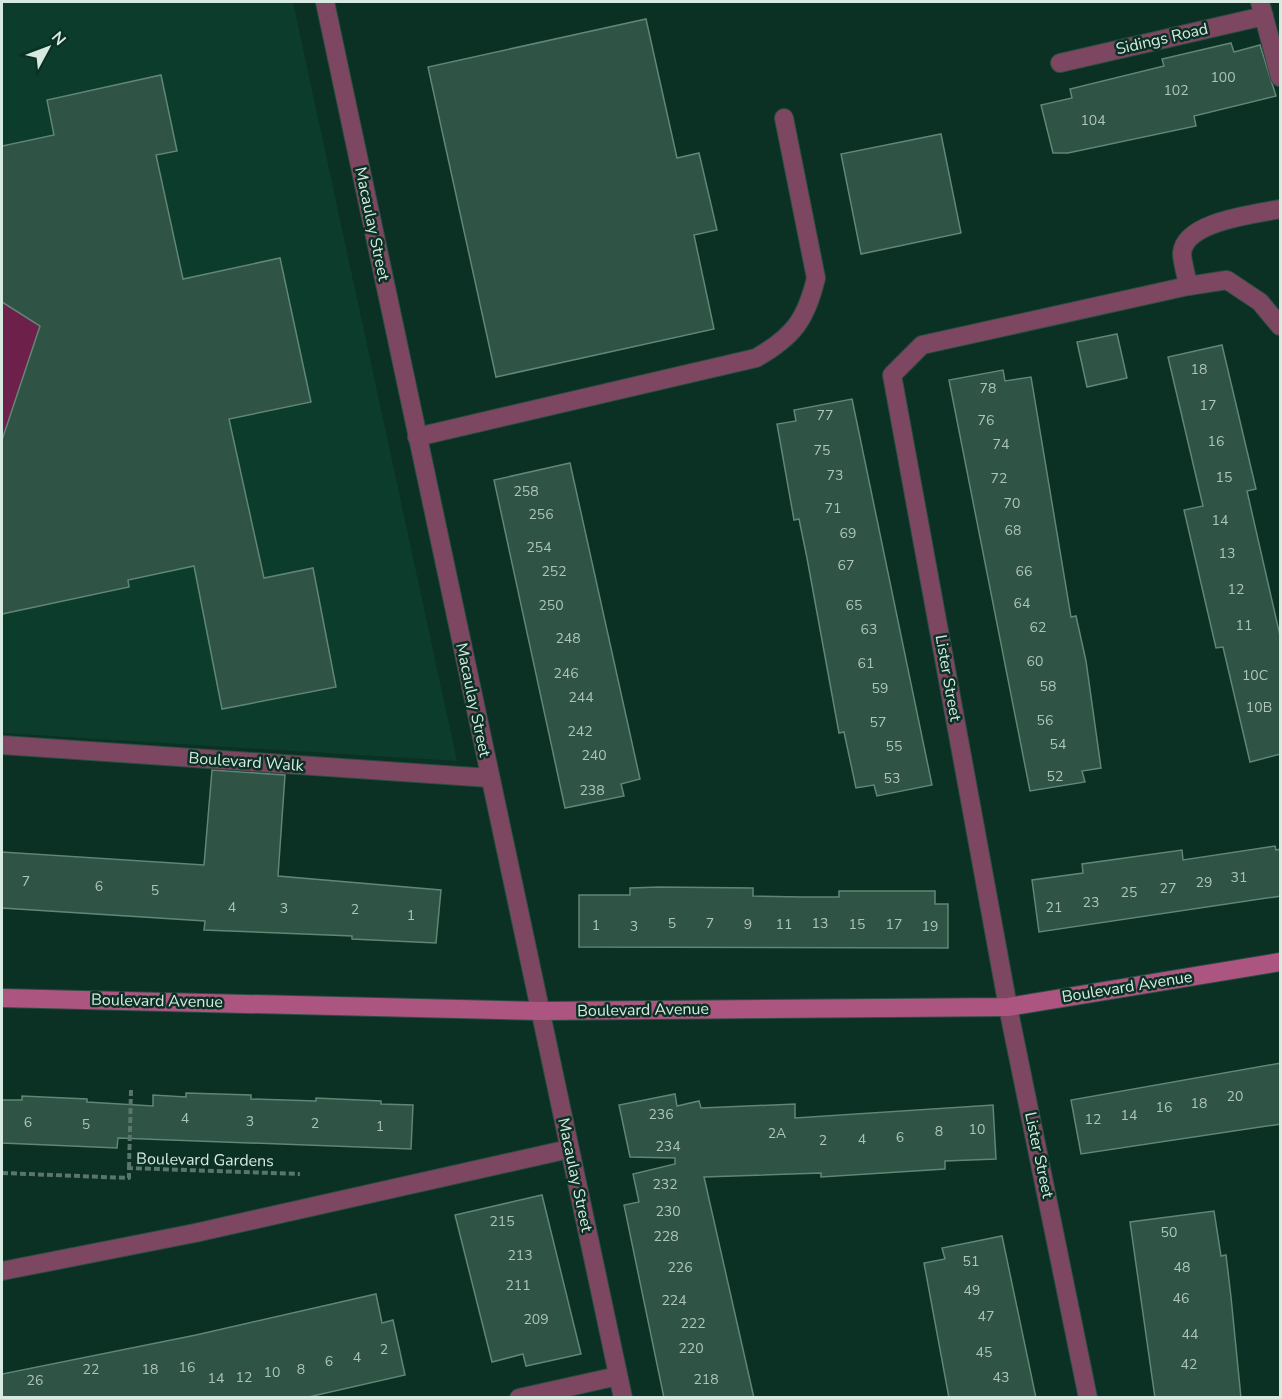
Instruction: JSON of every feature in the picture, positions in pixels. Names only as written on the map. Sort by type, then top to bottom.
[{"type":"street","name":"Macaulay Street","points":[[325,2],[623,1398]]},
{"type":"street","name":"Sidings Road","points":[[1060,63],[1262,9],[1281,77]]},
{"type":"street","points":[[417,437],[756,358],[797,329],[811,301],[816,278],[784,118]]},
{"type":"street","points":[[1188,286],[1182,252],[1191,237],[1214,223],[1281,209]]},
{"type":"street","name":"Lister Street","points":[[1088,1398],[1008,1006],[892,375],[922,345],[1188,286],[1227,280],[1260,302],[1281,326]]},
{"type":"street","name":"Boulevard Walk","points":[[2,745],[490,778]]},
{"type":"street","name":"Boulevard Avenue","points":[[2,998],[540,1011],[1008,1006],[1281,962]]},
{"type":"street","points":[[2,1271],[195,1233],[569,1149]]},
{"type":"street","points":[[519,1398],[618,1376]]},
{"type":"path","points":[[129,1168],[130,1090]]},
{"type":"path","name":"Boulevard Gardens","points":[[2,1173],[129,1178],[129,1168],[308,1174],[307,1208]]},
{"type":"shaded area","points":[[2,2],[293,2],[457,761],[2,733]]},
{"type":"shaded area","points":[[2,302],[58,337],[23,379],[2,440]]},
{"type":"building","points":[[646,19],[677,158],[699,153],[717,230],[694,235],[714,329],[496,377],[428,67]]},
{"type":"building","points":[[1231,43],[1234,52],[1260,45],[1276,96],[1194,116],[1196,126],[1068,153],[1053,153],[1041,105],[1072,98],[1070,89],[1164,66],[1162,59]]},
{"type":"building","points":[[161,75],[177,151],[156,155],[183,279],[280,258],[311,402],[229,419],[264,578],[313,568],[336,687],[222,709],[194,566],[128,580],[129,587],[2,614],[2,440],[40,326],[2,302],[2,146],[54,135],[47,100]]},
{"type":"building","points":[[941,134],[961,233],[861,254],[841,154]]},
{"type":"building","points":[[1117,334],[1127,378],[1087,387],[1077,342]]},
{"type":"building","points":[[1222,345],[1256,489],[1247,491],[1281,640],[1281,754],[1250,762],[1223,647],[1216,648],[1184,510],[1203,506],[1168,357]]},
{"type":"building","points":[[1003,370],[1005,381],[1031,377],[1071,617],[1076,616],[1086,661],[1101,768],[1082,771],[1085,782],[1030,791],[949,380]]},
{"type":"building","points":[[852,399],[932,785],[877,796],[874,785],[856,788],[844,732],[839,733],[807,558],[799,519],[794,520],[777,424],[796,421],[794,410]]},
{"type":"building","points":[[570,463],[640,779],[621,784],[624,796],[565,808],[494,480]]},
{"type":"building","points":[[212,770],[285,775],[278,876],[441,890],[436,943],[352,939],[352,936],[204,930],[205,921],[2,908],[2,852],[204,865]]},
{"type":"building","points":[[1275,846],[1276,850],[1281,849],[1281,896],[1039,932],[1032,880],[1083,873],[1082,864],[1182,850],[1183,860]]},
{"type":"building","points":[[630,888],[753,888],[753,896],[801,897],[839,897],[839,891],[935,891],[935,904],[948,904],[948,948],[579,947],[579,895],[630,895]]},
{"type":"building","points":[[1281,1063],[1281,1124],[1081,1154],[1071,1100]]},
{"type":"building","points":[[186,1093],[251,1095],[251,1099],[316,1101],[316,1098],[413,1105],[411,1149],[118,1138],[117,1148],[2,1143],[2,1100],[22,1100],[22,1096],[87,1099],[87,1102],[153,1106],[153,1095],[186,1097]]},
{"type":"building","points":[[675,1094],[677,1106],[699,1101],[701,1108],[795,1104],[795,1118],[993,1105],[996,1159],[945,1161],[945,1169],[821,1177],[821,1173],[704,1177],[754,1398],[664,1398],[624,1205],[639,1202],[633,1174],[675,1164],[675,1158],[630,1157],[619,1105]]},
{"type":"building","points":[[542,1195],[581,1354],[526,1366],[523,1354],[492,1362],[455,1215]]},
{"type":"building","points":[[1214,1211],[1221,1256],[1226,1255],[1241,1398],[1155,1398],[1130,1222]]},
{"type":"building","points":[[1002,1236],[1036,1398],[949,1398],[924,1263],[945,1259],[942,1248]]},
{"type":"building","points":[[376,1294],[382,1323],[393,1320],[405,1375],[304,1398],[2,1398],[2,1374],[196,1335]]}]
